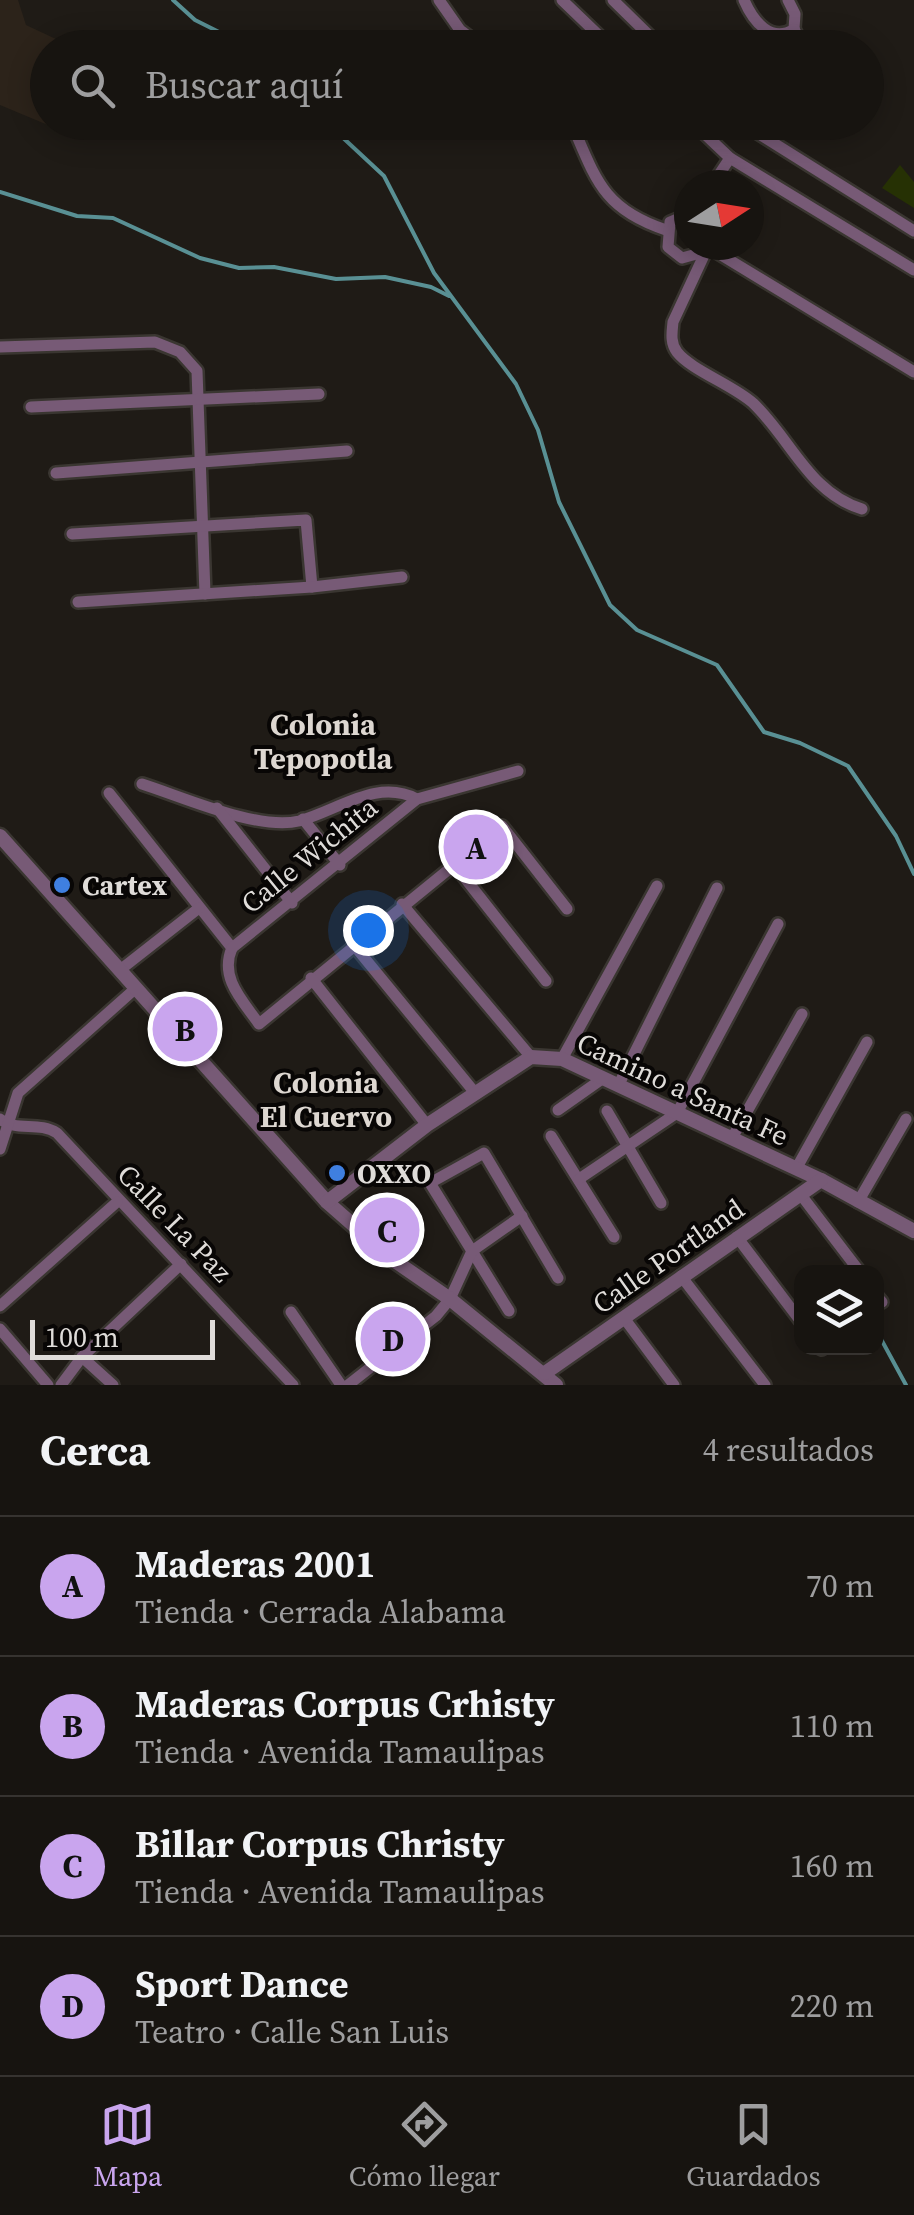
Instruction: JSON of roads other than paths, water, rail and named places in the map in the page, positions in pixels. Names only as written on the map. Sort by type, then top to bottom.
[{"type":"street","points":[[439,0],[460,30]]},
{"type":"street","points":[[562,0],[593,30]]},
{"type":"street","points":[[613,0],[644,30]]},
{"type":"street","points":[[744,0],[757,23],[767,30]]},
{"type":"street","points":[[788,0],[795,14],[794,29]]},
{"type":"street","points":[[580,140],[606,195],[634,219],[666,230]]},
{"type":"street","points":[[711,140],[730,158],[914,270]]},
{"type":"street","points":[[769,140],[914,231]]},
{"type":"street","points":[[722,170],[730,158]]},
{"type":"street","points":[[666,230],[674,220]]},
{"type":"street","points":[[666,230],[674,254]]},
{"type":"street","points":[[702,260],[673,322],[673,344],[678,354],[754,404],[832,498],[862,509]]},
{"type":"street","points":[[728,260],[914,372]]},
{"type":"street","points":[[0,347],[155,342],[180,352],[197,371],[205,594]]},
{"type":"street","points":[[31,406],[319,394]]},
{"type":"street","points":[[56,473],[347,452]]},
{"type":"street","points":[[72,534],[306,520],[312,587]]},
{"type":"street","points":[[78,602],[312,587],[402,576]]},
{"type":"street","points":[[142,784],[269,823],[304,819],[386,790],[417,799],[518,771]]},
{"type":"street","points":[[109,793],[232,948],[227,970],[232,984],[260,1024],[311,978],[502,826],[567,909]]},
{"type":"street","name":"Calle Wichita","points":[[232,948],[340,865],[417,799]]},
{"type":"street","points":[[217,807],[292,903]]},
{"type":"street","points":[[304,819],[340,865]]},
{"type":"street","points":[[0,836],[327,1202],[392,1259],[450,1299],[551,1379]]},
{"type":"street","points":[[454,863],[546,981]]},
{"type":"street","points":[[562,1059],[657,886]]},
{"type":"street","points":[[618,1086],[717,888]]},
{"type":"street","points":[[402,904],[531,1058]]},
{"type":"street","points":[[120,970],[199,908]]},
{"type":"street","points":[[579,1179],[677,1113],[778,924]]},
{"type":"street","points":[[354,944],[476,1094]]},
{"type":"street","points":[[311,978],[426,1125]]},
{"type":"street","points":[[0,1149],[4,1122],[18,1092],[136,988]]},
{"type":"street","points":[[732,1138],[802,1014]]},
{"type":"street","points":[[796,1169],[867,1042]]},
{"type":"street","name":"Camino a Santa Fe","points":[[327,1202],[426,1125],[531,1058],[562,1059],[821,1180],[914,1232]]},
{"type":"street","points":[[558,1110],[602,1078]]},
{"type":"street","points":[[607,1111],[661,1204]]},
{"type":"street","points":[[858,1202],[906,1120]]},
{"type":"street","name":"Calle La Paz","points":[[4,1122],[50,1128],[293,1385]]},
{"type":"street","points":[[552,1136],[614,1237]]},
{"type":"street","points":[[508,1311],[430,1182],[484,1153],[558,1278]]},
{"type":"street","name":"Calle Portland","points":[[551,1379],[624,1318],[821,1180]]},
{"type":"street","points":[[801,1194],[855,1265]]},
{"type":"street","points":[[0,1306],[117,1202]]},
{"type":"street","points":[[292,1312],[345,1385],[450,1299],[472,1251],[522,1216]]},
{"type":"street","points":[[737,1238],[794,1312]]},
{"type":"street","points":[[61,1385],[82,1358],[181,1264]]},
{"type":"street","points":[[681,1276],[765,1385]]},
{"type":"street","points":[[624,1318],[674,1385]]},
{"type":"street","points":[[0,1329],[48,1385]]},
{"type":"street","points":[[82,1358],[113,1385]]},
{"type":"waterway","points":[[173,0],[195,20],[215,30]]},
{"type":"waterway","points":[[345,140],[384,176],[434,273],[516,384],[538,430],[559,502],[610,605],[637,630],[717,665],[764,732],[800,743],[848,766],[896,836],[914,874]]},
{"type":"waterway","points":[[0,192],[77,216],[113,218],[200,258],[239,268],[274,267],[336,279],[385,277],[431,287],[449,296]]},
{"type":"waterway","points":[[884,1345],[906,1385]]},
{"type":"place","name":"Maderas 2001","points":[[476,847]]},
{"type":"place","name":"Cartex","points":[[62,885]]},
{"type":"place","name":"Maderas Corpus Crhisty","points":[[185,1029]]},
{"type":"place","name":"OXXO","points":[[337,1173]]},
{"type":"place","name":"Billar Corpus Christy","points":[[387,1230]]},
{"type":"place","name":"Sport Dance","points":[[393,1339]]},
{"type":"district","name":"Colonia Tepopotla","points":[[323,742]]},
{"type":"district","name":"Colonia El Cuervo","points":[[326,1100]]}]
